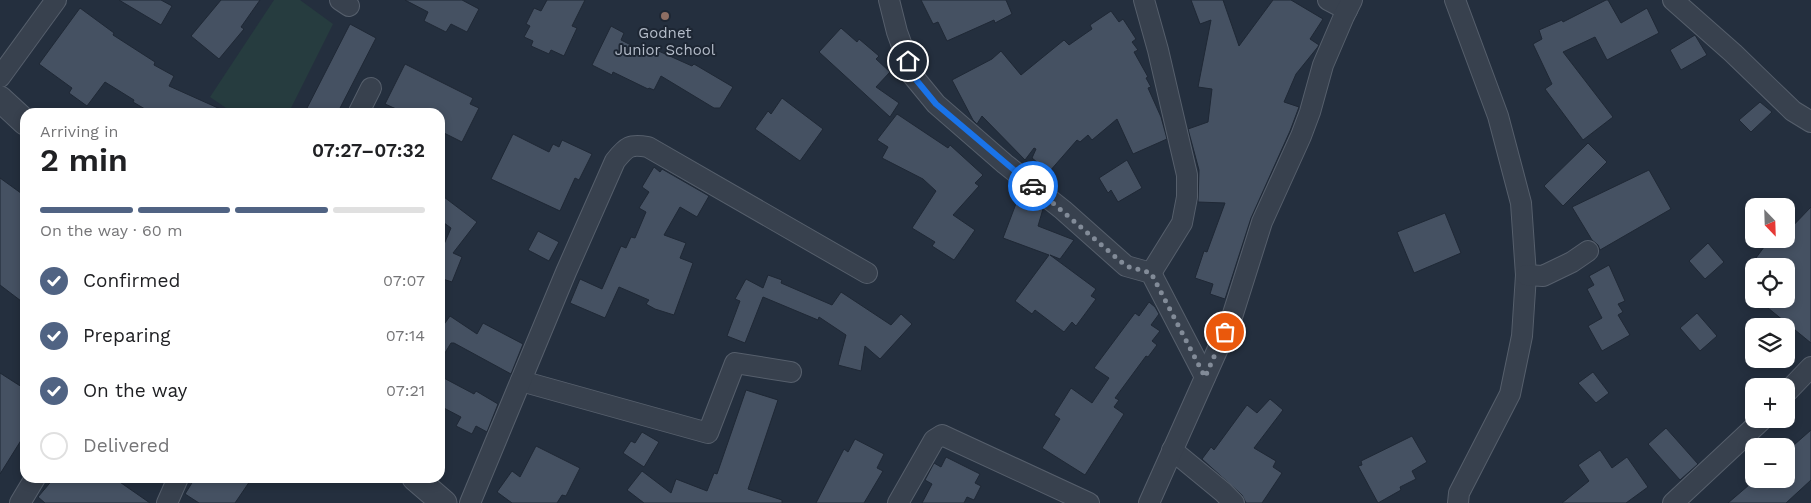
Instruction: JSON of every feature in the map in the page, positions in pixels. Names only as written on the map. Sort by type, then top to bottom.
[{"type":"street","points":[[0,78],[56,0]]},
{"type":"street","points":[[889,0],[897,32],[913,76],[936,104],[1005,164],[1063,210],[1126,266],[1151,273],[1205,377]]},
{"type":"street","points":[[1144,0],[1158,50],[1187,175],[1187,197],[1182,223],[1151,273]]},
{"type":"street","points":[[1149,503],[1232,317],[1262,222],[1301,136],[1323,65],[1350,5],[1328,0]]},
{"type":"street","points":[[1455,0],[1498,116],[1521,203],[1526,276],[1522,336],[1510,394],[1459,494],[1458,503]]},
{"type":"street","points":[[1673,0],[1733,53],[1793,111],[1811,122]]},
{"type":"street","points":[[361,108],[371,88]]},
{"type":"street","points":[[0,99],[20,117]]},
{"type":"street","points":[[470,503],[615,160],[624,150],[632,145],[648,147],[867,273]]},
{"type":"street","points":[[1526,276],[1542,276],[1572,262],[1588,251]]},
{"type":"street","points":[[521,381],[708,433],[735,363],[791,372]]},
{"type":"street","points":[[1795,384],[1811,367]]},
{"type":"street","points":[[1673,503],[1753,428]]},
{"type":"street","points":[[898,503],[934,440],[942,435],[1089,503]]},
{"type":"street","points":[[1172,450],[1224,492],[1234,503]]},
{"type":"street","points":[[20,503],[33,483]]},
{"type":"street","points":[[166,503],[176,483]]},
{"type":"street","points":[[421,483],[444,503]]},
{"type":"green space","points":[[274,0],[300,0],[333,24],[291,108],[226,108],[210,97]]},
{"type":"building","points":[[119,0],[161,0],[172,6],[161,25]]},
{"type":"building","points":[[221,0],[260,0],[241,27],[244,29],[219,59],[191,36]]},
{"type":"building","points":[[405,0],[462,0],[479,9],[467,32],[451,24],[446,32],[424,21],[428,12]]},
{"type":"building","points":[[547,0],[585,0],[572,26],[577,28],[564,56],[551,50],[549,54],[531,46],[533,41],[524,37],[530,26],[526,24],[534,8],[541,11]]},
{"type":"building","points":[[921,0],[1006,0],[1012,14],[995,23],[994,20],[947,41],[938,22],[933,24]]},
{"type":"building","points":[[1191,0],[1223,0],[1239,46],[1273,0],[1291,0],[1323,19],[1310,39],[1319,45],[1296,74],[1284,102],[1299,107],[1251,218],[1225,299],[1210,294],[1213,284],[1195,278],[1204,251],[1207,252],[1225,203],[1198,202],[1199,170],[1188,129],[1208,122],[1212,89],[1198,87],[1211,20],[1200,24]]},
{"type":"building","points":[[1608,0],[1621,23],[1647,8],[1659,33],[1607,60],[1595,37],[1563,52],[1613,117],[1583,140],[1545,89],[1552,84],[1533,44],[1542,39],[1539,30],[1562,20],[1563,22]]},
{"type":"building","points":[[80,8],[114,33],[113,35],[155,62],[154,65],[174,76],[169,86],[218,108],[143,108],[105,82],[87,106],[69,93],[72,88],[39,64]]},
{"type":"building","points":[[1111,11],[1119,22],[1123,19],[1136,39],[1132,42],[1138,50],[1134,52],[1148,77],[1146,78],[1151,87],[1148,88],[1161,117],[1167,139],[1133,154],[1117,119],[1092,140],[1088,135],[1080,142],[1077,140],[1049,172],[1032,158],[1036,149],[1034,148],[1025,160],[982,116],[977,124],[973,120],[952,80],[992,59],[1001,51],[1021,75],[1064,40],[1069,45],[1092,29],[1090,25]]},
{"type":"building","points":[[350,24],[376,38],[340,108],[307,108]]},
{"type":"building","points":[[611,26],[624,33],[621,40],[651,55],[654,49],[692,66],[694,64],[733,87],[720,108],[714,108],[661,76],[654,90],[613,72],[612,75],[592,65]]},
{"type":"building","points":[[841,28],[857,42],[859,39],[879,56],[876,59],[890,72],[876,87],[899,103],[890,117],[819,52]]},
{"type":"building","points":[[1695,35],[1707,55],[1681,70],[1670,50]]},
{"type":"building","points":[[405,64],[473,98],[470,104],[479,108],[462,142],[445,134],[445,108],[394,108],[385,104]]},
{"type":"building","points":[[782,98],[823,129],[800,161],[755,129],[768,111],[771,114]]},
{"type":"building","points":[[1760,102],[1772,112],[1751,132],[1739,120]]},
{"type":"building","points":[[897,114],[948,148],[950,145],[983,175],[975,183],[979,186],[953,215],[975,230],[954,260],[932,246],[935,242],[912,228],[936,191],[923,179],[882,158],[888,147],[877,140]]},
{"type":"building","points":[[513,134],[549,152],[553,144],[559,147],[562,140],[592,154],[579,180],[575,178],[560,211],[491,179]]},
{"type":"building","points":[[1588,143],[1607,162],[1563,206],[1544,186]]},
{"type":"building","points":[[1127,160],[1142,188],[1118,202],[1111,190],[1108,193],[1099,178]]},
{"type":"building","points":[[654,167],[660,172],[662,169],[709,196],[697,217],[680,207],[664,235],[686,243],[680,258],[693,263],[674,315],[655,309],[646,304],[649,300],[619,287],[605,318],[570,303],[580,279],[602,289],[621,246],[626,248],[631,237],[635,238],[646,212],[639,208],[649,192],[642,187]]},
{"type":"building","points":[[1649,170],[1671,209],[1600,250],[1572,207]]},
{"type":"building","points":[[0,178],[20,192],[20,300],[0,285]]},
{"type":"building","points":[[445,198],[477,222],[453,253],[462,257],[452,282],[445,280],[445,242],[451,228],[445,224]]},
{"type":"building","points":[[1017,201],[1043,209],[1038,226],[1074,240],[1060,259],[1050,255],[1096,289],[1091,296],[1096,299],[1076,326],[1072,322],[1064,332],[1035,310],[1032,314],[1015,301],[1049,255],[1003,238]]},
{"type":"building","points":[[1811,207],[1811,343],[1795,330],[1795,318],[1780,318],[1768,308],[1795,308],[1795,258],[1756,258],[1763,248],[1795,248],[1795,224]]},
{"type":"building","points":[[1445,213],[1461,253],[1414,273],[1397,232]]},
{"type":"building","points":[[538,231],[559,242],[549,261],[528,250]]},
{"type":"building","points":[[1708,243],[1724,262],[1705,279],[1689,261]]},
{"type":"building","points":[[1609,265],[1625,301],[1618,304],[1623,312],[1618,315],[1630,335],[1602,351],[1588,326],[1602,318],[1587,289],[1594,285],[1589,276]]},
{"type":"building","points":[[768,275],[782,280],[781,283],[832,305],[841,292],[891,325],[901,314],[912,324],[880,359],[865,346],[861,371],[838,365],[846,335],[819,317],[818,320],[763,297],[745,343],[727,336],[740,301],[735,299],[746,279],[763,288]]},
{"type":"building","points":[[1149,302],[1159,314],[1151,325],[1160,331],[1152,341],[1157,345],[1148,357],[1146,356],[1115,398],[1119,400],[1114,407],[1124,414],[1085,475],[1042,448],[1060,419],[1054,415],[1071,388],[1092,403],[1109,378],[1094,368],[1135,313],[1139,316]]},
{"type":"building","points":[[1697,313],[1717,336],[1700,351],[1680,328]]},
{"type":"building","points":[[450,316],[477,334],[483,323],[523,344],[511,374],[454,343],[451,343],[445,353],[445,323]]},
{"type":"building","points":[[1593,372],[1609,393],[1596,403],[1578,383]]},
{"type":"building","points":[[0,373],[20,386],[20,442],[0,474]]},
{"type":"building","points":[[445,379],[474,394],[476,391],[498,404],[487,432],[476,426],[472,434],[456,426],[461,417],[445,409]]},
{"type":"building","points":[[746,390],[778,400],[748,489],[782,500],[782,503],[644,503],[627,490],[642,471],[671,493],[676,479],[707,491],[714,473],[717,474]]},
{"type":"building","points":[[1270,399],[1283,410],[1254,448],[1276,461],[1273,467],[1282,473],[1262,503],[1246,503],[1242,495],[1202,459],[1211,447],[1214,450],[1247,405],[1257,413]]},
{"type":"building","points":[[1666,428],[1698,464],[1680,480],[1648,444]]},
{"type":"building","points":[[1811,430],[1811,480],[1786,503],[1728,503],[1746,488],[1795,488],[1795,444]]},
{"type":"building","points":[[642,432],[659,442],[644,467],[623,453],[631,441],[635,443]]},
{"type":"building","points":[[1412,436],[1427,462],[1412,471],[1416,479],[1400,487],[1401,490],[1378,503],[1358,466],[1362,465],[1361,461]]},
{"type":"building","points":[[855,439],[884,454],[877,468],[883,471],[864,503],[816,503],[844,449],[848,452]]},
{"type":"building","points":[[536,446],[580,468],[566,496],[562,495],[557,503],[512,503],[497,492],[512,471],[520,477]]},
{"type":"building","points":[[1600,450],[1612,468],[1627,457],[1648,487],[1626,503],[1562,503],[1589,481],[1578,465]]},
{"type":"building","points":[[946,457],[980,474],[975,483],[981,486],[974,500],[967,497],[964,503],[922,503],[932,484],[925,480],[934,463],[941,467]]},
{"type":"building","points":[[50,483],[121,483],[150,503],[45,503],[38,497]]},
{"type":"building","points":[[192,483],[249,483],[235,503],[199,503],[185,494]]},
{"type":"way so far","points":[[1033,186],[1126,266],[1151,273],[1205,377],[1225,332]]},
{"type":"place","name":"Godnet Junior School","points":[[665,16]]},
{"type":"route","points":[[908,61],[913,76],[936,104],[1033,186]]}]
